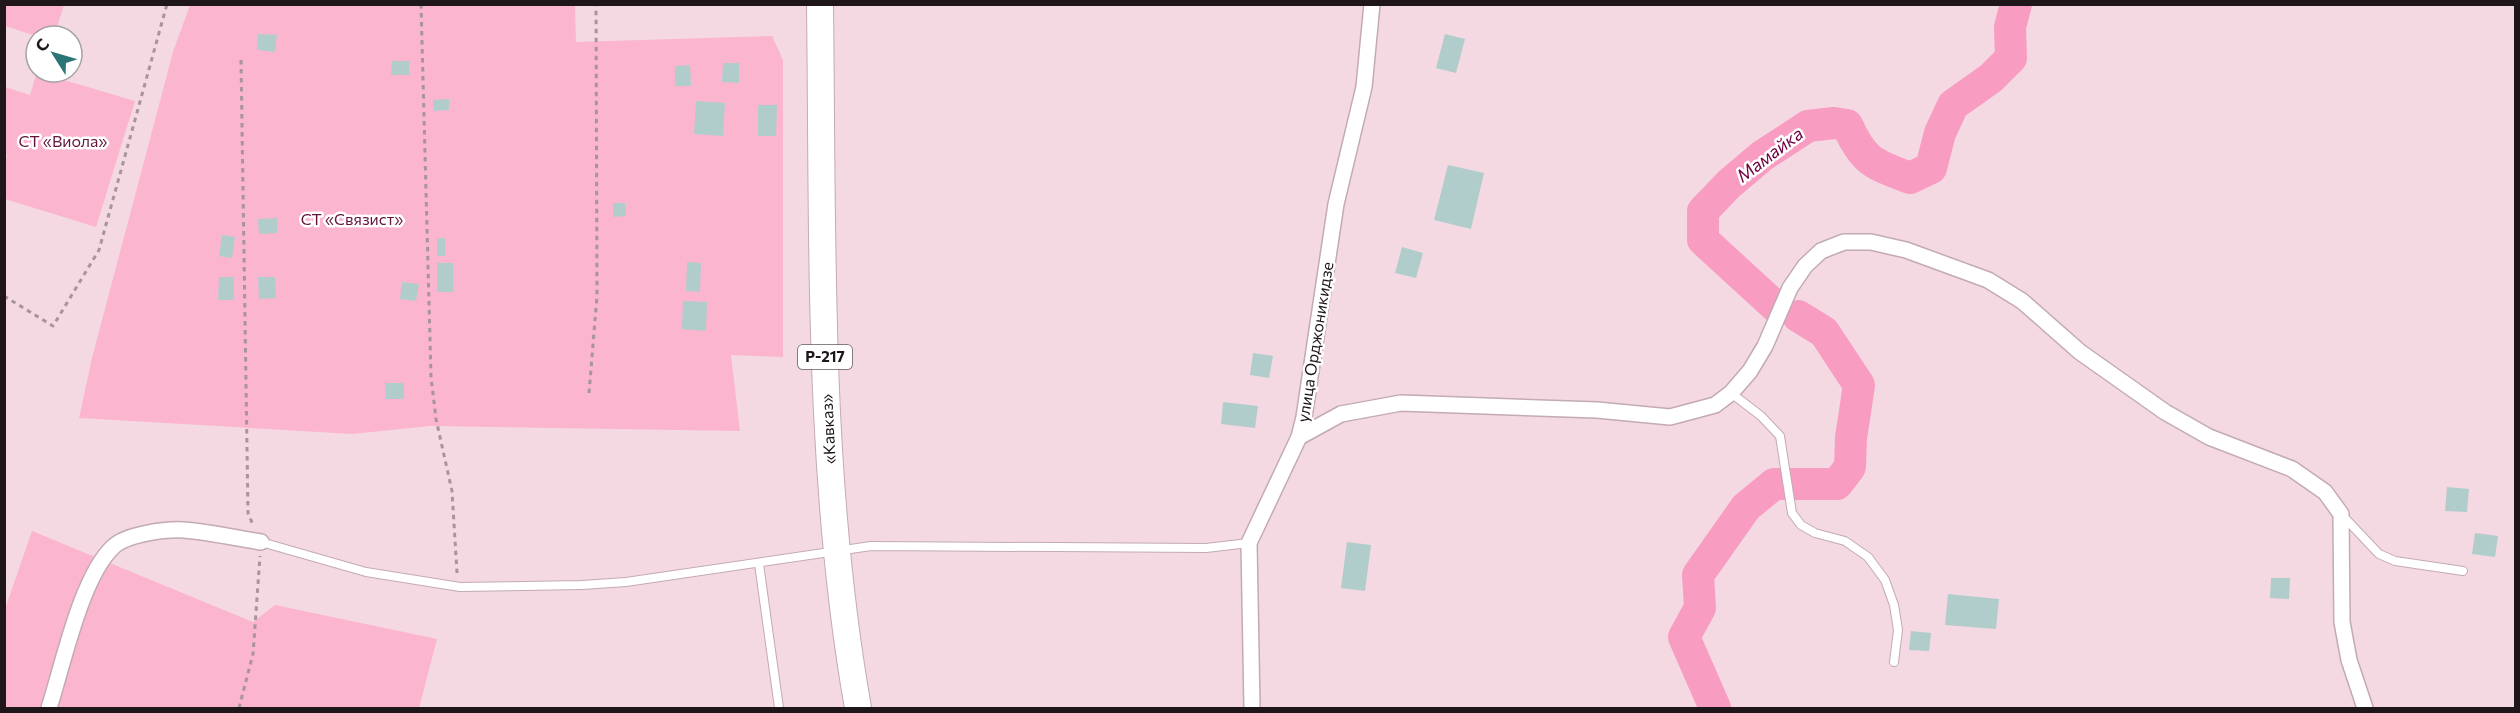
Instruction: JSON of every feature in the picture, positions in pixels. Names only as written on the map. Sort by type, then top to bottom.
[{"type":"highway","name":"«Кавказ»","points":[[820,4],[826,416],[836,552],[858,708]]},
{"type":"street","name":"улица Орджоникидзе","points":[[1252,708],[1250,543],[1299,437],[1336,204],[1364,87],[1372,4]]},
{"type":"street","points":[[1299,437],[1341,414],[1401,403],[1597,410],[1670,417],[1715,405],[1731,393],[1750,371],[1765,346],[1778,313],[1804,266],[1821,251],[1844,242],[1871,242],[1906,250],[1988,280],[2022,301],[2080,352],[2165,412],[2209,437],[2292,469],[2325,492],[2341,514],[2342,622],[2349,660],[2365,708]]},
{"type":"street","points":[[49,708],[87,590],[97,566],[114,545],[142,534],[182,530],[261,542]]},
{"type":"lane","points":[[1731,393],[1761,416],[1780,436],[1787,469],[1792,513],[1801,525],[1815,533],[1845,542],[1868,557],[1885,580],[1894,605],[1898,630],[1894,662]]},
{"type":"lane","points":[[2341,514],[2379,554],[2395,561],[2463,571]]},
{"type":"lane","points":[[261,542],[366,572],[460,587],[582,585],[759,564],[871,546],[1206,548],[1250,543]]},
{"type":"lane","points":[[759,564],[779,708]]},
{"type":"path","points":[[4,296],[53,326],[99,250],[167,4]]},
{"type":"path","points":[[421,4],[430,377],[452,491],[455,551],[460,587]]},
{"type":"path","points":[[589,393],[597,296],[596,4]]},
{"type":"path","points":[[239,708],[253,654],[261,542],[248,513],[241,60]]},
{"type":"green space","points":[[5,4],[64,4],[58,24],[24,24],[24,32],[5,26]]},
{"type":"green space","name":"СТ «Связист»","points":[[190,5],[575,5],[576,42],[772,36],[783,60],[783,357],[731,355],[740,431],[430,426],[352,434],[79,418],[92,358],[173,52]]},
{"type":"green space","name":"СТ «Виола»","points":[[33,84],[78,84],[135,101],[96,227],[5,199],[7,154],[4,153],[5,87],[30,95]]},
{"type":"green space","points":[[32,531],[253,622],[275,605],[437,639],[419,708],[5,708],[5,609]]},
{"type":"building","points":[[258,34],[277,35],[275,52],[257,50]]},
{"type":"building","points":[[1445,34],[1465,39],[1456,73],[1436,68]]},
{"type":"building","points":[[392,61],[409,61],[409,75],[391,75]]},
{"type":"building","points":[[723,63],[739,63],[739,83],[722,82]]},
{"type":"building","points":[[690,65],[691,86],[675,86],[675,66]]},
{"type":"building","points":[[449,99],[449,110],[434,111],[433,100]]},
{"type":"building","points":[[696,101],[725,103],[723,136],[694,134]]},
{"type":"building","points":[[758,105],[777,105],[776,136],[758,136]]},
{"type":"building","points":[[1448,165],[1484,173],[1471,229],[1434,220]]},
{"type":"building","points":[[613,203],[625,203],[626,216],[613,217]]},
{"type":"building","points":[[277,218],[277,233],[259,234],[258,219]]},
{"type":"building","points":[[222,235],[235,237],[232,258],[219,256]]},
{"type":"building","points":[[437,238],[445,238],[445,256],[437,256]]},
{"type":"building","points":[[1402,247],[1423,253],[1416,278],[1395,273]]},
{"type":"building","points":[[687,262],[701,263],[700,292],[686,291]]},
{"type":"building","points":[[437,263],[453,263],[453,292],[437,292]]},
{"type":"building","points":[[219,277],[234,277],[234,300],[218,300]]},
{"type":"building","points":[[258,277],[275,277],[276,298],[259,299]]},
{"type":"building","points":[[402,282],[419,284],[416,301],[400,299]]},
{"type":"building","points":[[683,301],[707,302],[706,331],[682,329]]},
{"type":"building","points":[[1253,353],[1273,356],[1269,378],[1250,375]]},
{"type":"building","points":[[385,383],[404,383],[404,399],[386,399]]},
{"type":"building","points":[[1223,402],[1258,406],[1255,428],[1221,424]]},
{"type":"building","points":[[2447,487],[2469,489],[2467,512],[2445,511]]},
{"type":"building","points":[[2475,533],[2498,536],[2495,557],[2472,554]]},
{"type":"building","points":[[1347,542],[1371,545],[1365,591],[1341,588]]},
{"type":"building","points":[[2271,578],[2290,578],[2289,599],[2270,598]]},
{"type":"building","points":[[1948,594],[1999,599],[1996,629],[1945,625]]},
{"type":"building","points":[[1911,631],[1931,633],[1929,651],[1909,650]]},
{"type":"waterway","name":"Мамайка","points":[[1775,306],[1703,240],[1703,211],[1729,184],[1762,156],[1808,126],[1834,123],[1847,125],[1859,147],[1871,160],[1910,178],[1931,168],[1940,133],[1953,105],[1991,78],[2011,58],[2010,27],[2016,4]]},
{"type":"waterway","name":"Мамайка","points":[[1715,708],[1684,637],[1700,608],[1698,575],[1746,507],[1774,484],[1837,484],[1850,467],[1851,438],[1859,385],[1824,332],[1798,316]]}]
